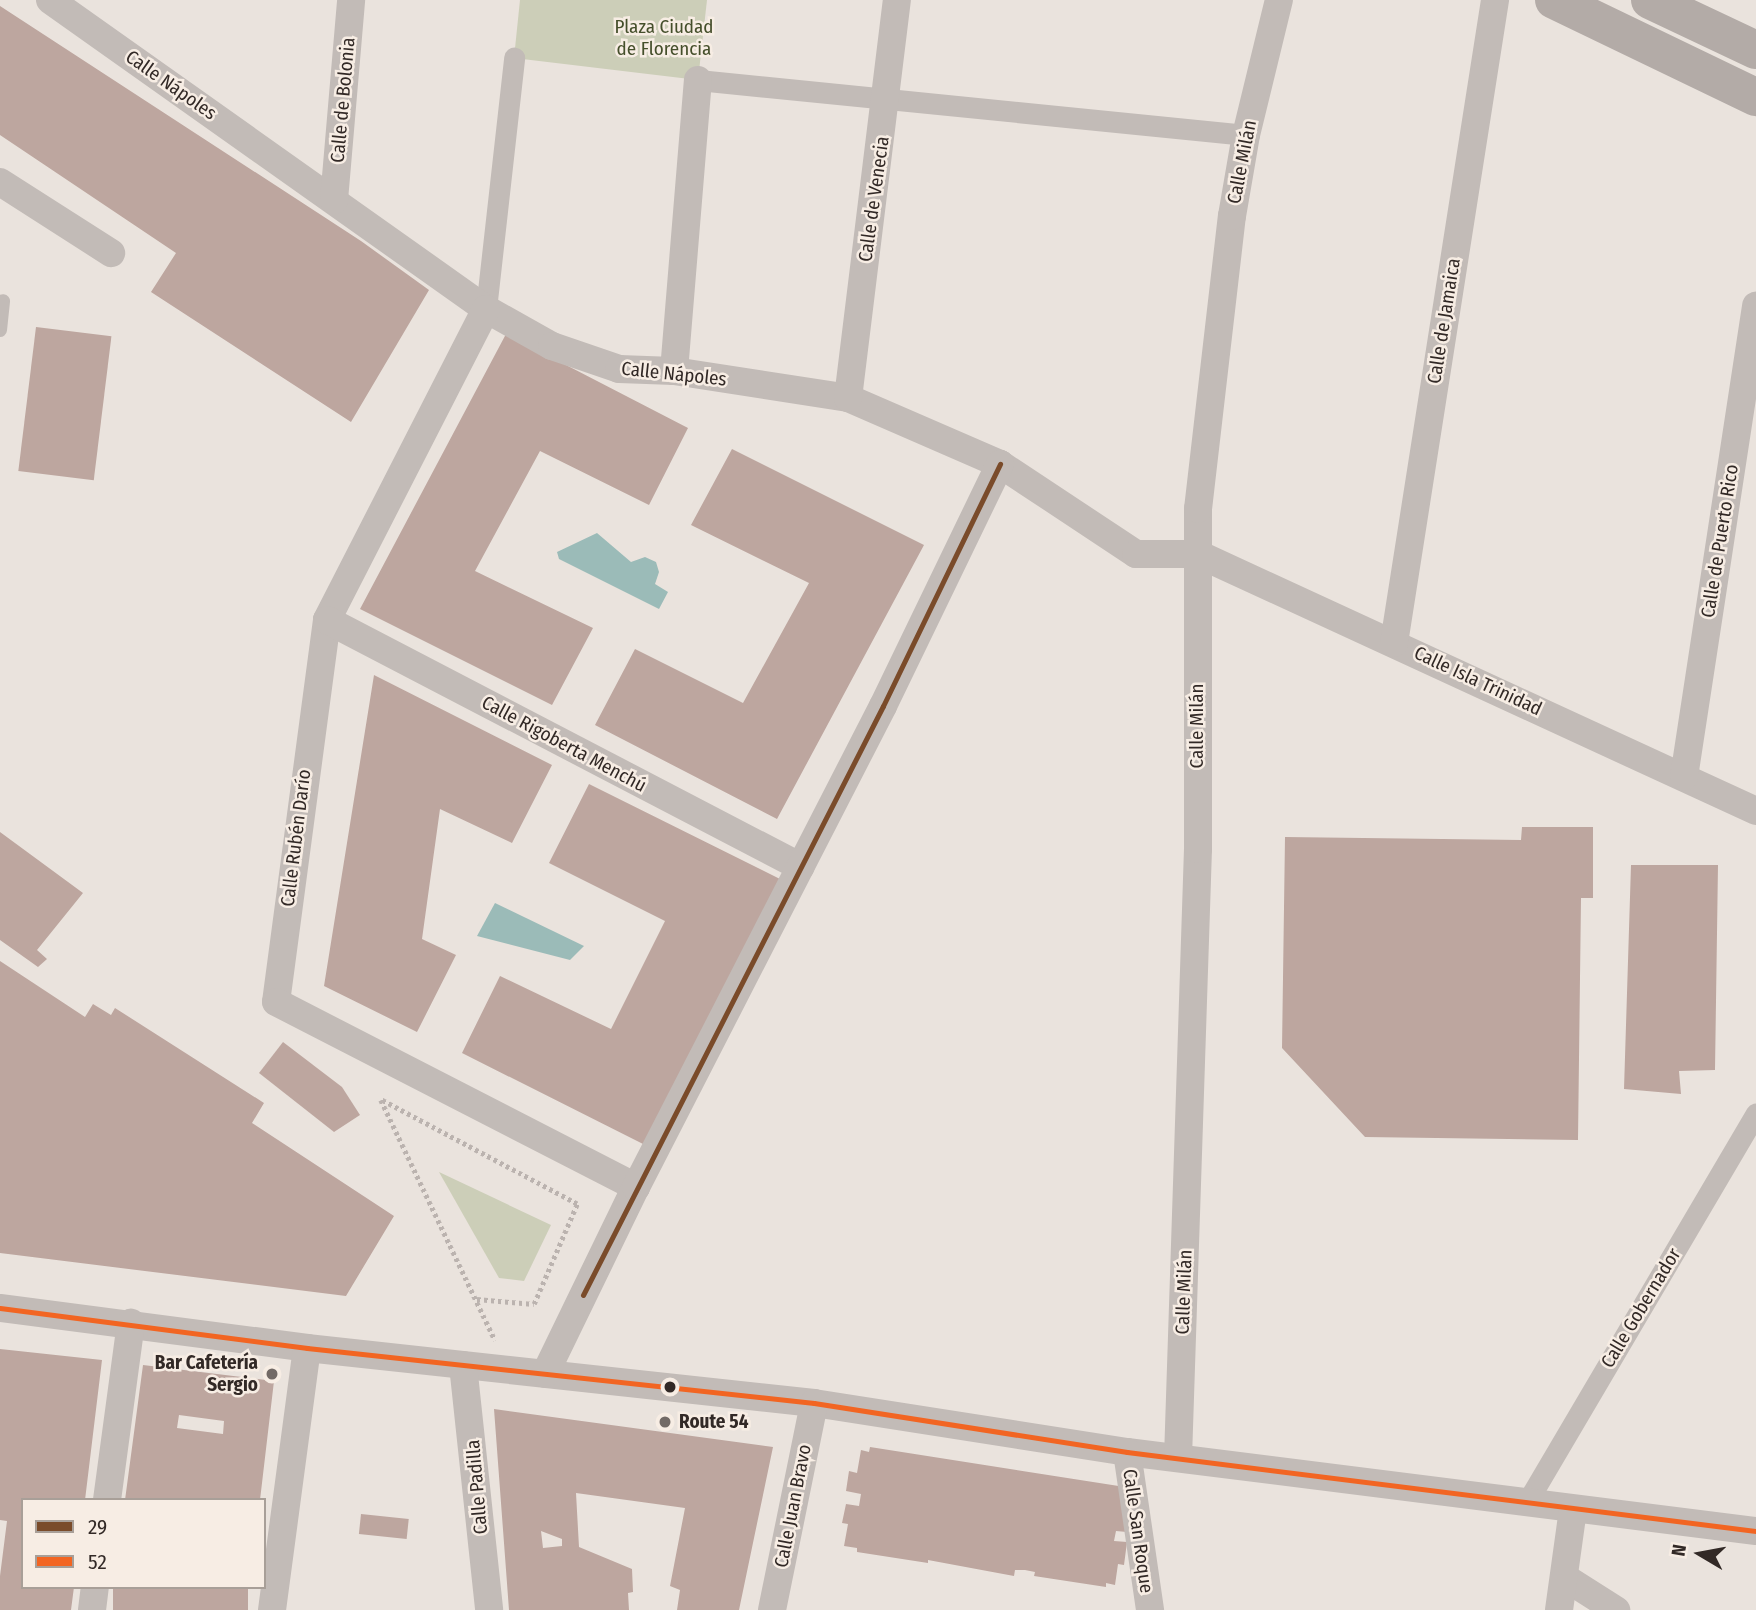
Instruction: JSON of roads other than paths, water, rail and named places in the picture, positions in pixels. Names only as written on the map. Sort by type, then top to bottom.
[{"type":"main road","points":[[1553,0],[1756,97]]},
{"type":"main road","points":[[1650,0],[1756,50]]},
{"type":"street","name":"Calle Nápoles","points":[[50,0],[486,309],[552,346],[619,369],[674,371],[848,398],[1000,464],[1136,554],[1198,554]]},
{"type":"street","name":"Calle de Bolonia","points":[[334,200],[351,0]]},
{"type":"street","name":"Calle de Venecia","points":[[848,398],[888,97],[897,0]]},
{"type":"street","name":"Calle Milán","points":[[1178,1458],[1195,956],[1198,509],[1229,243],[1246,135],[1279,0]]},
{"type":"street","name":"Calle de Jamaica","points":[[1394,643],[1494,0]]},
{"type":"street","points":[[486,309],[514,58]]},
{"type":"street","points":[[674,371],[698,80],[1246,135]]},
{"type":"street","points":[[0,182],[111,253]]},
{"type":"street","name":"Calle de Puerto Rico","points":[[1684,777],[1756,305]]},
{"type":"street","name":"Calle Rubén Darío","points":[[486,309],[327,620],[276,1002],[636,1186]]},
{"type":"street","points":[[545,1374],[636,1186],[801,867],[1000,464]]},
{"type":"street","name":"Calle Isla Trinidad","points":[[1198,554],[1756,811]]},
{"type":"street","name":"Calle Rigoberta Menchú","points":[[327,620],[801,867]]},
{"type":"street","name":"Calle Gobernador","points":[[1527,1502],[1756,1114]]},
{"type":"street","points":[[0,1308],[307,1348],[814,1403],[1127,1452],[1398,1489],[1527,1502],[1756,1531]]},
{"type":"street","points":[[107,1498],[131,1324]]},
{"type":"street","points":[[272,1610],[307,1348]]},
{"type":"street","name":"Calle Padilla","points":[[463,1365],[489,1610]]},
{"type":"street","name":"Calle Juan Bravo","points":[[772,1610],[814,1403]]},
{"type":"street","name":"Calle San Roque","points":[[1127,1452],[1150,1610]]},
{"type":"street","points":[[1559,1610],[1573,1509]]},
{"type":"street","points":[[1564,1577],[1616,1610]]},
{"type":"street","points":[[92,1610],[95,1589]]},
{"type":"lane","points":[[0,330],[3,301]]},
{"type":"water","points":[[597,533],[631,562],[645,557],[656,562],[659,572],[655,584],[668,592],[659,609],[559,559],[557,552]]},
{"type":"water","points":[[495,903],[584,946],[570,960],[477,936]]},
{"type":"place","name":"Bar Cafetería Sergio","points":[[272,1374]]},
{"type":"place","name":"Route 54","points":[[665,1422]]},
{"type":"park label","name":"Plaza Ciudad de Florencia","points":[[664,38]]}]
